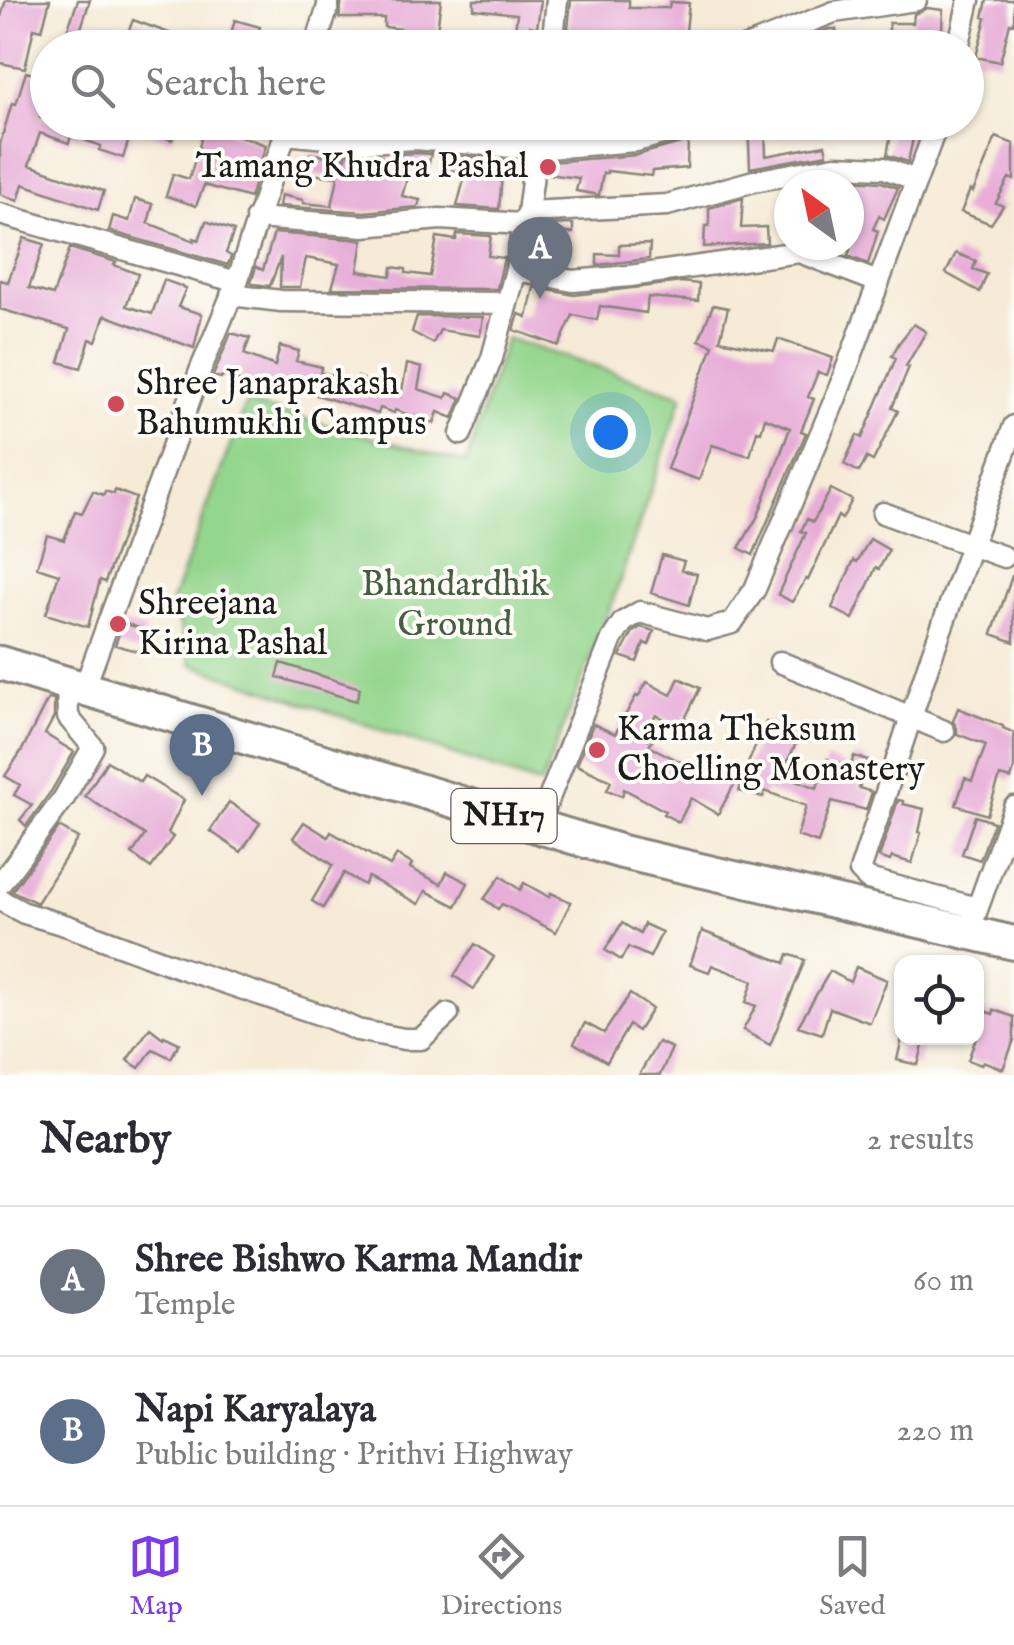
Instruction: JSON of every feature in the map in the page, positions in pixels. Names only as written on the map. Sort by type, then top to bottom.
[{"type":"highway","name":"NH17","points":[[0,663],[622,852],[973,920],[1014,943]]},
{"type":"street","points":[[320,30],[328,0]]},
{"type":"street","points":[[554,30],[558,0]]},
{"type":"street","points":[[788,30],[834,12],[916,0]]},
{"type":"street","points":[[962,30],[969,0]]},
{"type":"street","points":[[0,884],[64,798],[93,747],[68,717],[75,686],[234,288],[283,140]]},
{"type":"street","points":[[356,140],[399,140]]},
{"type":"street","points":[[427,140],[535,149],[643,140]]},
{"type":"street","points":[[461,434],[492,358],[516,270],[537,140]]},
{"type":"street","points":[[538,826],[612,639],[624,622],[640,612],[707,630],[732,623],[754,589],[836,397],[931,140]]},
{"type":"street","points":[[256,218],[364,226],[667,206],[754,181],[835,166],[884,168],[916,180]]},
{"type":"street","points":[[0,214],[281,300],[507,302]]},
{"type":"street","points":[[516,270],[573,281],[798,252],[878,282]]},
{"type":"street","points":[[1014,426],[911,718],[860,870],[862,876],[973,920],[1014,807]]},
{"type":"street","points":[[882,513],[1004,557]]},
{"type":"street","points":[[780,662],[944,731]]},
{"type":"street","points":[[0,900],[24,913],[357,1030],[421,1039],[448,1014]]},
{"type":"green space","name":"Bhandardhik Ground","points":[[506,338],[683,395],[616,592],[541,785],[191,664],[172,601],[246,403],[466,463]]},
{"type":"building","points":[[6,0],[50,0],[42,30],[30,30],[25,68],[0,63],[0,20]]},
{"type":"building","points":[[78,0],[90,0],[80,30],[67,30]]},
{"type":"building","points":[[342,0],[441,0],[437,30],[384,27],[384,18],[339,18]]},
{"type":"building","points":[[474,0],[541,0],[537,28],[530,26],[529,30],[515,30],[517,14],[474,9]]},
{"type":"building","points":[[571,0],[629,0],[629,8],[669,8],[670,2],[689,3],[686,30],[568,30]]},
{"type":"building","points":[[987,0],[1014,0],[1014,24],[1010,23],[1000,62],[984,59],[983,17]]},
{"type":"building","points":[[927,8],[943,10],[942,30],[889,30],[889,23],[913,23],[914,14]]},
{"type":"building","points":[[133,20],[161,30],[129,30]]},
{"type":"building","points":[[235,20],[260,27],[259,30],[232,30]]},
{"type":"building","points":[[26,72],[30,73],[30,140],[38,140],[29,165],[104,191],[98,210],[23,184],[18,201],[0,194],[0,144],[12,103],[16,104]]},
{"type":"building","points":[[996,137],[1014,144],[1014,180],[1009,178],[996,203],[1003,206],[991,224],[961,212]]},
{"type":"building","points":[[85,140],[129,140],[123,158],[99,150],[101,146]]},
{"type":"building","points":[[201,140],[251,140],[266,145],[250,198],[204,185],[196,206],[166,196],[173,174],[189,179]]},
{"type":"building","points":[[749,140],[766,140],[766,156],[825,145],[827,154],[750,168]]},
{"type":"building","points":[[890,140],[913,140],[908,162],[887,155]]},
{"type":"building","points":[[688,141],[687,168],[652,171],[651,176],[607,171],[603,173],[599,195],[576,191],[579,178],[547,174],[549,162],[637,155]]},
{"type":"building","points":[[310,154],[346,158],[346,154],[374,155],[398,160],[400,154],[431,154],[428,167],[411,164],[402,196],[420,200],[418,207],[364,212],[279,206],[281,195],[303,203],[332,206],[338,177],[308,174]]},
{"type":"building","points":[[451,156],[507,160],[499,209],[457,206],[466,172],[449,170]]},
{"type":"building","points":[[864,181],[898,188],[884,219],[879,216],[873,229],[878,231],[868,264],[858,260],[864,260]]},
{"type":"building","points":[[743,198],[741,228],[766,227],[767,243],[704,247],[709,208]]},
{"type":"building","points":[[135,199],[153,204],[148,223],[194,241],[199,240],[206,221],[234,231],[226,253],[231,256],[228,265],[109,231],[113,216],[129,221]]},
{"type":"building","points":[[573,224],[573,233],[560,233],[556,264],[539,260],[545,225]]},
{"type":"building","points":[[274,233],[363,240],[358,271],[391,276],[392,267],[430,276],[437,237],[456,240],[457,234],[491,236],[488,256],[504,258],[497,289],[332,288],[339,264],[306,258],[300,287],[280,287],[281,257],[270,286],[253,284],[256,267],[263,270]]},
{"type":"building","points":[[24,238],[44,244],[29,288],[53,295],[70,248],[116,262],[114,265],[138,274],[126,306],[152,314],[164,280],[186,288],[178,307],[202,314],[194,348],[105,315],[96,341],[90,339],[81,368],[59,362],[69,329],[0,309],[0,280],[8,282]]},
{"type":"building","points":[[650,244],[649,259],[597,265],[597,254],[619,255],[619,245]]},
{"type":"building","points":[[956,253],[976,261],[973,269],[987,274],[980,292],[946,273]]},
{"type":"building","points":[[682,282],[699,284],[698,301],[648,297],[646,313],[600,306],[597,320],[573,315],[559,346],[514,330],[519,314],[527,317],[534,287],[574,295]]},
{"type":"building","points":[[713,305],[728,308],[720,340],[774,351],[778,339],[833,358],[827,375],[818,372],[808,397],[814,399],[801,431],[806,433],[753,555],[739,548],[758,516],[790,428],[765,418],[750,456],[712,445],[699,480],[667,469],[713,345],[699,340]]},
{"type":"building","points":[[417,316],[483,317],[480,336],[440,330],[433,343],[412,332]]},
{"type":"building","points":[[914,324],[926,332],[906,366],[909,367],[892,408],[898,411],[873,461],[867,458],[859,472],[844,464],[857,435],[862,438],[896,358],[892,356]]},
{"type":"building","points":[[231,333],[250,338],[244,354],[275,366],[280,346],[299,351],[296,361],[322,367],[320,372],[356,383],[358,377],[401,396],[407,364],[422,368],[418,389],[446,398],[448,393],[461,398],[453,418],[438,412],[434,423],[395,410],[394,413],[380,408],[378,414],[301,390],[284,387],[283,391],[213,376]]},
{"type":"building","points":[[831,489],[852,500],[842,519],[838,516],[808,580],[792,602],[778,594],[806,533],[801,531],[807,519],[813,522]]},
{"type":"building","points":[[115,490],[136,498],[105,582],[100,580],[88,627],[46,614],[59,574],[37,567],[47,535],[64,540],[75,511],[82,513],[93,491],[104,495],[105,491],[114,494]]},
{"type":"building","points":[[870,539],[889,550],[879,569],[876,567],[853,619],[832,608],[854,560],[857,562]]},
{"type":"building","points":[[662,555],[684,561],[681,570],[697,574],[689,605],[651,593]]},
{"type":"building","points":[[1014,576],[1014,642],[992,634]]},
{"type":"building","points":[[123,623],[146,630],[140,652],[115,645]]},
{"type":"building","points":[[641,627],[654,631],[637,662],[620,656],[633,632]]},
{"type":"building","points":[[281,663],[360,688],[356,701],[277,677]]},
{"type":"building","points":[[679,678],[700,688],[681,727],[656,715],[644,737],[652,741],[649,746],[720,781],[722,776],[735,783],[718,814],[691,798],[679,822],[624,789],[622,796],[607,790],[611,781],[577,765],[593,724],[615,734],[647,682],[671,695]]},
{"type":"building","points":[[48,699],[54,700],[54,717],[45,734],[74,752],[26,826],[20,820],[32,805],[14,795],[20,785],[5,776]]},
{"type":"building","points":[[958,708],[1014,733],[1014,770],[1011,779],[1000,776],[987,815],[956,805],[965,778],[972,781],[986,745],[957,734],[953,721]]},
{"type":"building","points":[[766,722],[799,737],[781,775],[817,788],[827,759],[850,767],[854,756],[868,760],[859,788],[872,792],[866,810],[832,801],[818,843],[797,836],[806,806],[765,791],[763,797],[739,791]]},
{"type":"building","points":[[107,761],[140,782],[144,776],[184,800],[168,833],[173,837],[151,868],[132,854],[145,835],[85,796]]},
{"type":"building","points":[[898,800],[924,809],[912,863],[879,857]]},
{"type":"building","points":[[229,802],[260,823],[241,852],[210,831]]},
{"type":"building","points":[[975,816],[994,822],[980,860],[962,854]]},
{"type":"building","points":[[304,822],[328,837],[331,832],[390,866],[397,855],[412,864],[410,868],[441,884],[447,872],[468,883],[456,906],[426,891],[419,904],[368,877],[364,885],[344,873],[323,908],[312,901],[333,865],[293,838]]},
{"type":"building","points":[[59,827],[78,838],[37,903],[12,891]]},
{"type":"building","points":[[501,876],[520,890],[524,883],[549,897],[551,893],[571,902],[556,932],[502,904],[498,909],[484,899]]},
{"type":"building","points":[[622,923],[640,934],[644,924],[662,932],[650,957],[628,947],[621,960],[605,950]]},
{"type":"building","points":[[702,931],[785,963],[788,954],[805,960],[770,1045],[743,1030],[756,1006],[746,1002],[753,981],[712,965],[709,972],[690,965]]},
{"type":"building","points":[[475,944],[494,957],[474,989],[454,976]]},
{"type":"building","points":[[856,967],[887,980],[870,1023],[830,1008],[822,1034],[798,1026],[830,971],[850,982]]},
{"type":"building","points":[[630,994],[652,1009],[638,1031],[629,1025],[607,1062],[574,1043],[585,1023],[604,1033]]},
{"type":"building","points":[[984,1011],[1014,1017],[1014,1040],[1003,1069],[968,1060],[973,1045],[984,1045]]},
{"type":"building","points":[[150,1028],[179,1043],[171,1058],[153,1049],[139,1068],[127,1060]]},
{"type":"building","points":[[658,1042],[672,1048],[660,1075],[639,1075]]},
{"type":"building","points":[[900,1045],[923,1045],[918,1065],[897,1060]]},
{"type":"place","name":"Tamang Khudra Pashal","points":[[548,167]]},
{"type":"place","name":"Shree Bishwo Karma Mandir","points":[[540,299]]},
{"type":"place","name":"Shree Janaprakash Bahumukhi Campus","points":[[116,404]]},
{"type":"place","name":"Shreejana Kirina Pashal","points":[[118,624]]},
{"type":"place","name":"Karma Theksum Choelling Monastery","points":[[597,750]]},
{"type":"place","name":"Napi Karyalaya","points":[[202,796]]}]
